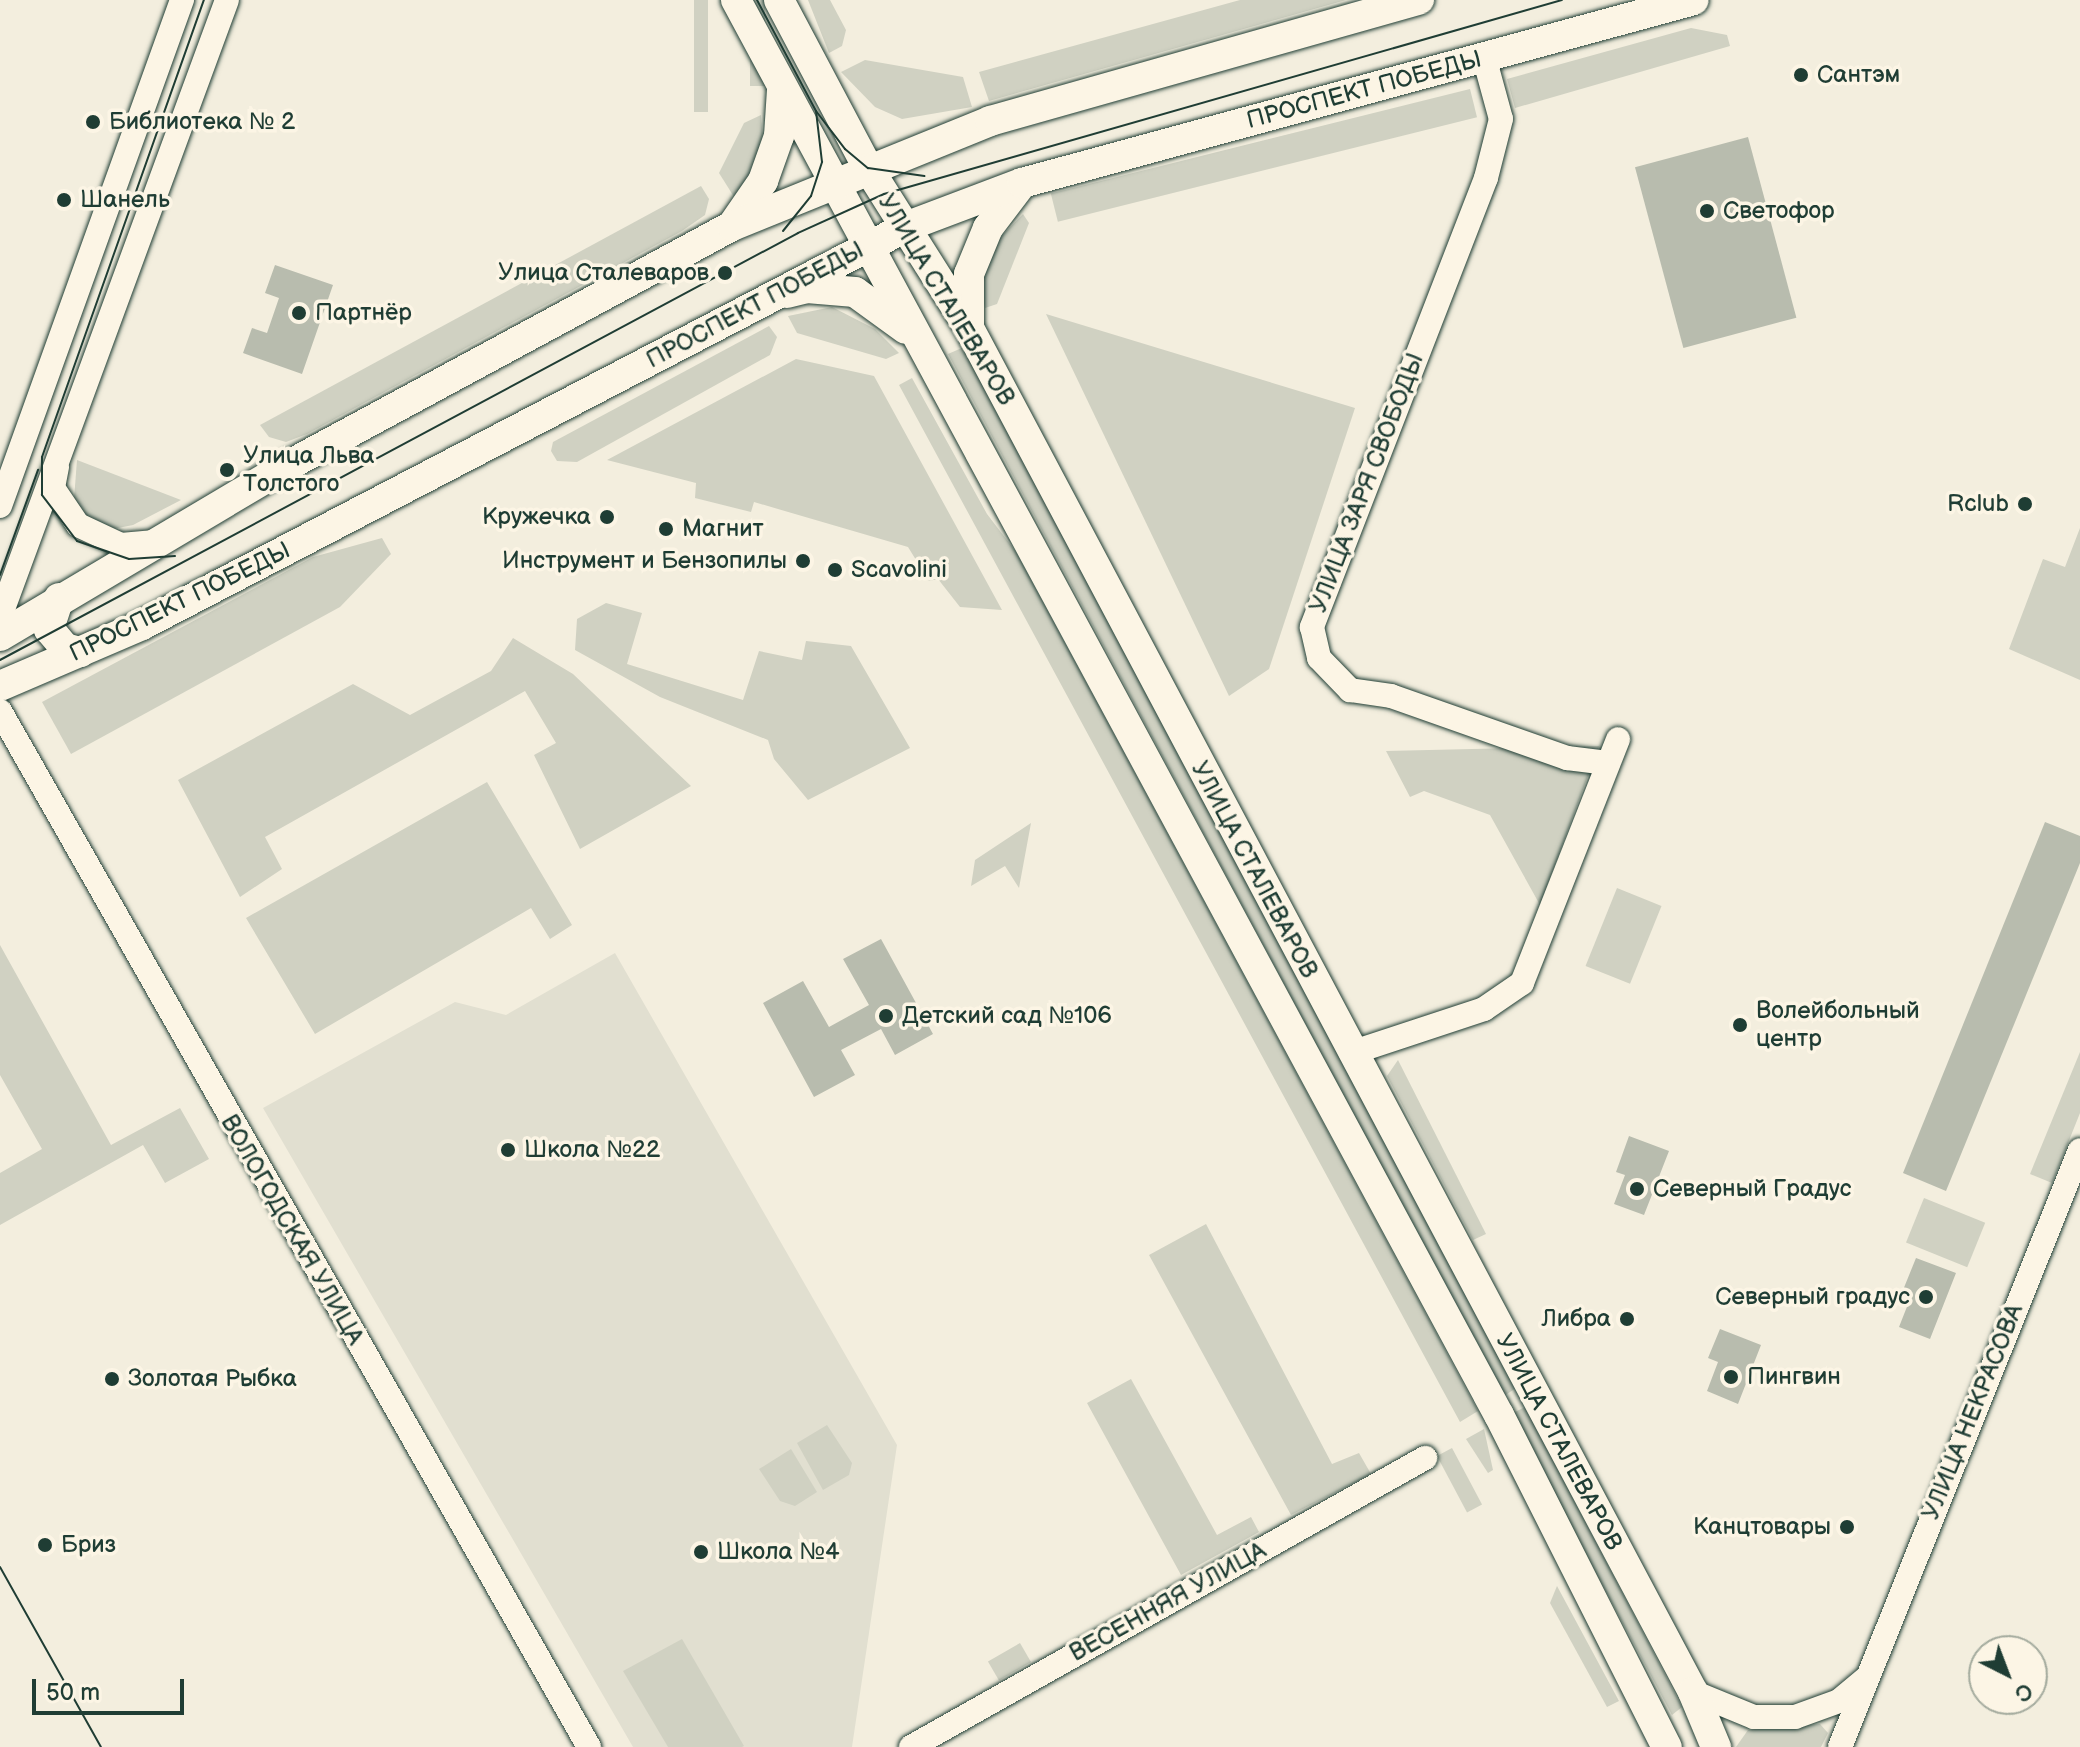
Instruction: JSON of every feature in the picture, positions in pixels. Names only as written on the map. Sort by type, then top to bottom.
[{"type":"main road","name":"УЛИЦА СТАЛЕВАРОВ","points":[[736,0],[1492,1401],[1667,1747]]},
{"type":"main road","name":"УЛИЦА СТАЛЕВАРОВ","points":[[779,0],[868,168],[908,226],[969,328],[1351,1053],[1693,1692],[1716,1747]]},
{"type":"main road","points":[[0,636],[59,598],[276,472],[732,226],[835,186],[868,168],[990,121],[1419,0]]},
{"type":"main road","name":"ПРОСПЕКТ ПОБЕДЫ","points":[[0,686],[80,652],[908,226],[1022,183],[1694,0]]},
{"type":"main road","points":[[732,226],[763,181],[779,136],[782,89]]},
{"type":"main road","points":[[969,328],[969,274],[988,228],[1022,183]]},
{"type":"main road","points":[[770,298],[807,288],[855,292],[891,313],[926,350]]},
{"type":"main road","points":[[59,598],[49,629],[65,648],[80,652]]},
{"type":"street","points":[[2,492],[182,0]]},
{"type":"street","points":[[0,617],[227,0]]},
{"type":"street","name":"УЛИЦА ЗАРЯ СВОБОДЫ","points":[[1484,57],[1501,119],[1486,178],[1312,627],[1319,658],[1350,690],[1391,696],[1567,758],[1608,763]]},
{"type":"street","points":[[59,450],[53,488],[78,525],[121,545],[161,541]]},
{"type":"street","name":"ВОЛОГОДСКАЯ УЛИЦА","points":[[0,711],[589,1747]]},
{"type":"street","points":[[1351,1053],[1484,1009],[1522,983],[1618,739]]},
{"type":"street","name":"УЛИЦА НЕКРАСОВА","points":[[1870,1676],[2080,1150]]},
{"type":"street","name":"ВЕСЕННЯЯ УЛИЦА","points":[[911,1747],[1425,1458]]},
{"type":"street","points":[[1693,1692],[1754,1717],[1795,1717],[1839,1701],[1870,1676]]},
{"type":"street","points":[[1840,1747],[1870,1676]]},
{"type":"street","points":[[1851,1747],[1870,1676]]},
{"type":"shaded area","points":[[694,0],[708,0],[708,112],[694,112]]},
{"type":"shaded area","points":[[750,0],[765,0],[765,86],[750,86]]},
{"type":"shaded area","points":[[808,0],[830,0],[846,30],[842,46],[829,53]]},
{"type":"shaded area","points":[[1240,0],[1346,0],[989,101],[979,72]]},
{"type":"shaded area","points":[[1691,28],[1727,35],[1730,46],[1515,108],[1507,79]]},
{"type":"shaded area","points":[[865,60],[963,77],[972,107],[902,119],[875,107],[841,72]]},
{"type":"shaded area","points":[[1470,89],[1477,117],[1058,222],[1051,194]]},
{"type":"shaded area","points":[[761,115],[764,155],[736,200],[719,173],[744,123]]},
{"type":"shaded area","points":[[701,186],[709,199],[705,215],[682,231],[307,434],[286,442],[269,437],[260,425]]},
{"type":"shaded area","points":[[1023,214],[1029,223],[997,304],[985,308],[980,283],[996,242]]},
{"type":"shaded area","points":[[832,307],[875,329],[899,353],[886,359],[797,333],[788,316]]},
{"type":"shaded area","points":[[1046,314],[1355,408],[1269,669],[1229,696]]},
{"type":"shaded area","points":[[769,326],[777,337],[770,355],[577,462],[557,461],[551,451],[553,442]]},
{"type":"shaded area","points":[[964,347],[1516,1388],[1504,1396],[948,354]]},
{"type":"shaded area","points":[[796,359],[874,376],[1002,610],[960,607],[938,579],[929,581],[908,547],[754,502],[751,512],[695,498],[696,483],[607,460]]},
{"type":"shaded area","points":[[912,378],[987,514],[1016,552],[1478,1411],[1460,1422],[899,385]]},
{"type":"shaded area","points":[[77,460],[181,500],[133,525],[108,530],[86,517],[74,499]]},
{"type":"shaded area","points":[[2080,528],[2080,680],[2009,649],[2043,559],[2065,567]]},
{"type":"shaded area","points":[[382,538],[391,554],[340,607],[71,754],[42,702],[313,557]]},
{"type":"shaded area","points":[[606,603],[642,613],[627,664],[743,700],[759,651],[802,660],[806,641],[851,646],[910,748],[808,800],[774,759],[768,740],[660,697],[575,650],[577,619]]},
{"type":"shaded area","points":[[513,638],[573,674],[691,786],[580,849],[534,755],[556,743],[525,691],[265,837],[282,869],[240,897],[178,780],[353,684],[410,715],[491,671]]},
{"type":"shaded area","points":[[1599,746],[1540,905],[1490,815],[1424,791],[1410,797],[1386,751]]},
{"type":"shaded area","points":[[487,782],[572,925],[550,939],[531,908],[315,1034],[246,918]]},
{"type":"shaded area","points":[[1031,823],[1019,888],[1005,866],[971,886],[975,860]]},
{"type":"shaded area","points":[[1617,888],[1662,906],[1630,984],[1586,966]]},
{"type":"shaded area","points":[[0,945],[111,1145],[180,1108],[209,1159],[165,1183],[143,1145],[0,1225],[0,1173],[42,1149],[0,1075]]},
{"type":"shaded area","points":[[615,953],[897,1445],[852,1747],[633,1747],[263,1108],[455,1002],[506,1015]]},
{"type":"shaded area","points":[[2080,1052],[2080,1113],[2052,1183],[2030,1174]]},
{"type":"shaded area","points":[[1398,1060],[1486,1234],[1473,1240],[1387,1076]]},
{"type":"shaded area","points":[[1924,1198],[1985,1223],[1967,1267],[1906,1243]]},
{"type":"shaded area","points":[[1206,1224],[1332,1464],[1359,1453],[1371,1474],[1291,1515],[1149,1255]]},
{"type":"shaded area","points":[[1131,1379],[1217,1535],[1251,1517],[1259,1532],[1181,1575],[1087,1403]]},
{"type":"shaded area","points":[[1525,1407],[1682,1707],[1672,1715],[1511,1414]]},
{"type":"shaded area","points":[[827,1425],[852,1463],[849,1475],[823,1490],[797,1443]]},
{"type":"shaded area","points":[[1484,1429],[1493,1470],[1488,1473],[1466,1439]]},
{"type":"shaded area","points":[[1452,1448],[1482,1505],[1467,1512],[1437,1456]]},
{"type":"shaded area","points":[[791,1449],[817,1492],[795,1506],[780,1501],[759,1469]]},
{"type":"shaded area","points":[[1557,1586],[1619,1701],[1607,1707],[1550,1603]]},
{"type":"shaded area","points":[[682,1639],[744,1746],[668,1747],[623,1671]]},
{"type":"shaded area","points":[[1020,1643],[1031,1662],[999,1681],[988,1662]]},
{"type":"shaded area","points":[[1820,1724],[1828,1733],[1821,1747],[1736,1747],[1748,1730]]},
{"type":"building","name":"Светофор","points":[[1748,137],[1796,318],[1683,348],[1635,167]]},
{"type":"building","name":"Партнёр","points":[[275,265],[333,285],[302,374],[243,353],[252,328],[267,333],[279,298],[265,293]]},
{"type":"building","points":[[2045,822],[2080,836],[2080,863],[1946,1191],[1903,1173]]},
{"type":"building","name":"Детский сад №106","points":[[881,939],[933,1034],[895,1055],[881,1029],[841,1050],[855,1075],[814,1097],[763,1003],[803,981],[829,1027],[869,1005],[843,959]]},
{"type":"building","name":"Северный Градус","points":[[1629,1136],[1669,1151],[1644,1215],[1614,1204],[1625,1175],[1616,1172]]},
{"type":"building","name":"Северный градус","points":[[1916,1258],[1956,1273],[1930,1339],[1899,1327],[1910,1299],[1901,1295]]},
{"type":"building","name":"Пингвин","points":[[1720,1329],[1761,1345],[1738,1404],[1707,1391],[1718,1362],[1708,1358]]},
{"type":"tram line","points":[[175,556],[129,559],[77,541],[42,495],[42,457],[204,0]]},
{"type":"tram line","points":[[757,0],[816,111],[845,149],[868,168],[924,176]]},
{"type":"tram line","points":[[0,660],[798,233],[884,194],[1562,0]]},
{"type":"tram line","points":[[783,231],[811,196],[822,162],[816,111]]},
{"type":"tram line","points":[[0,575],[38,470]]},
{"type":"tram line","points":[[0,1567],[101,1747]]},
{"type":"place","name":"Сантэм","points":[[1801,75]]},
{"type":"place","name":"Библиотека № 2","points":[[93,122]]},
{"type":"place","name":"Шанель","points":[[64,200]]},
{"type":"place","name":"Светофор","points":[[1707,211]]},
{"type":"place","name":"Улица Сталеваров","points":[[725,273]]},
{"type":"place","name":"Партнёр","points":[[299,313]]},
{"type":"place","name":"Улица Льва Толстого","points":[[227,470]]},
{"type":"place","name":"Rclub","points":[[2025,504]]},
{"type":"place","name":"Кружечка","points":[[607,517]]},
{"type":"place","name":"Магнит","points":[[666,529]]},
{"type":"place","name":"Инструмент и Бензопилы","points":[[803,561]]},
{"type":"place","name":"Scavolini","points":[[835,570]]},
{"type":"place","name":"Детский сад №106","points":[[886,1016]]},
{"type":"place","name":"Волейбольный центр","points":[[1740,1025]]},
{"type":"place","name":"Школа №22","points":[[508,1150]]},
{"type":"place","name":"Северный Градус","points":[[1637,1189]]},
{"type":"place","name":"Северный градус","points":[[1926,1297]]},
{"type":"place","name":"Либра","points":[[1627,1319]]},
{"type":"place","name":"Пингвин","points":[[1731,1377]]},
{"type":"place","name":"Золотая Рыбка","points":[[112,1379]]},
{"type":"place","name":"Канцтовары","points":[[1847,1527]]},
{"type":"place","name":"Бриз","points":[[45,1545]]},
{"type":"place","name":"Школа №4","points":[[701,1552]]}]
